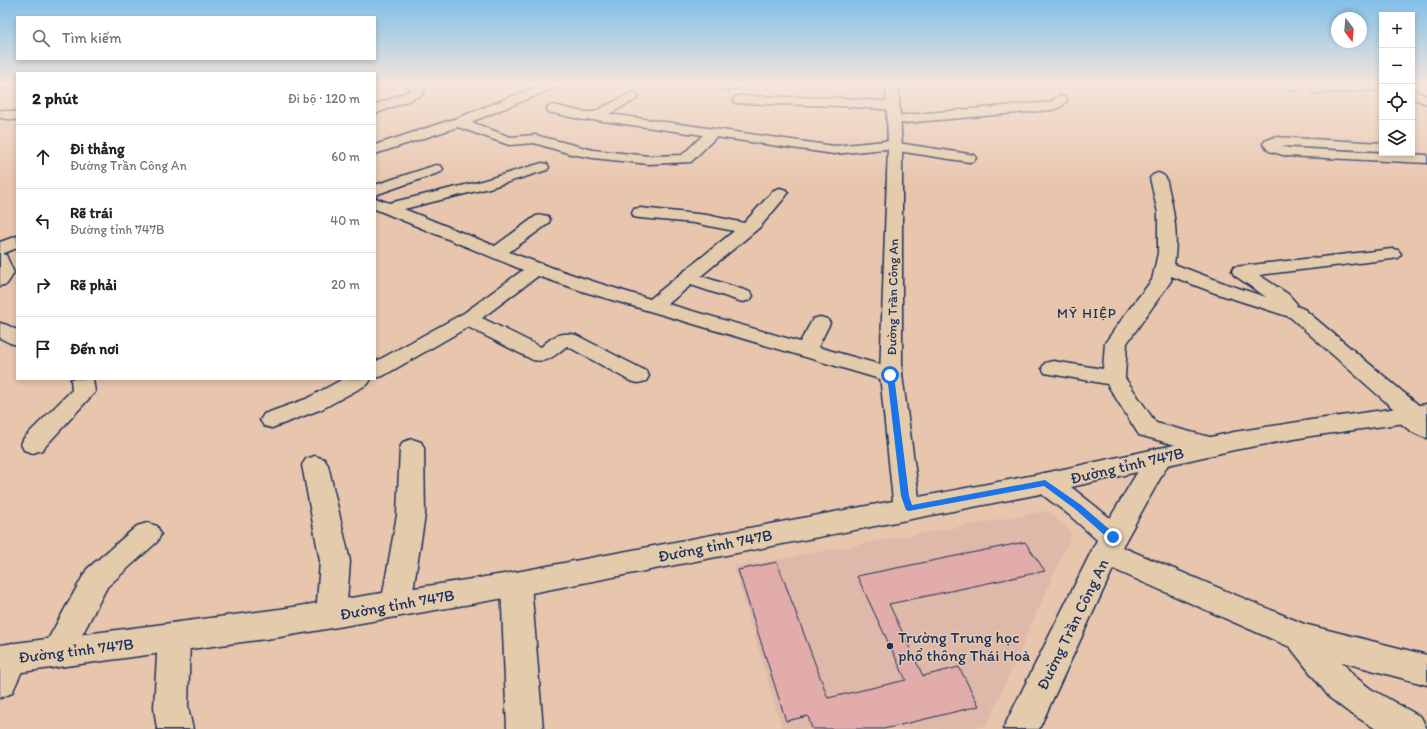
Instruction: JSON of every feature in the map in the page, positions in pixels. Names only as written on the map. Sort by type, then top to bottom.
[{"type":"street","points":[[376,150],[467,118]]},
{"type":"street","points":[[610,118],[834,150],[870,146],[895,146],[969,158]]},
{"type":"street","name":"Đường Trần Công An","points":[[893,118],[895,146],[890,375],[905,496],[909,508]]},
{"type":"street","points":[[458,122],[509,141],[535,139],[576,151],[649,160],[686,159],[713,133]]},
{"type":"street","points":[[1379,146],[1275,141],[1270,144],[1274,148],[1287,152],[1427,159]]},
{"type":"street","points":[[1415,148],[1427,149]]},
{"type":"street","points":[[1415,150],[1427,159]]},
{"type":"street","points":[[382,206],[483,185],[542,166]]},
{"type":"street","points":[[376,190],[436,169]]},
{"type":"street","points":[[1158,178],[1166,213],[1167,253],[1161,281],[1134,316],[1116,343],[1114,378],[1148,429],[1212,446]]},
{"type":"street","points":[[655,305],[754,223],[780,193]]},
{"type":"street","points":[[382,206],[536,269],[592,288],[655,305],[890,375]]},
{"type":"street","points":[[640,213],[708,219],[726,222],[747,229]]},
{"type":"street","points":[[497,252],[542,220]]},
{"type":"street","points":[[0,249],[16,241]]},
{"type":"street","points":[[1188,276],[1392,254]]},
{"type":"street","points":[[0,259],[5,273],[0,280]]},
{"type":"street","points":[[1164,267],[1222,289],[1296,313]]},
{"type":"street","points":[[376,370],[471,317],[536,269]]},
{"type":"street","points":[[1241,271],[1281,298],[1296,313],[1418,418]]},
{"type":"street","points":[[688,278],[743,296]]},
{"type":"street","points":[[471,317],[474,322],[537,354],[546,354],[562,340],[569,339],[638,376]]},
{"type":"street","points":[[806,350],[820,323]]},
{"type":"street","points":[[0,329],[16,338]]},
{"type":"street","points":[[1053,368],[1114,378]]},
{"type":"street","points":[[33,444],[84,392],[82,380]]},
{"type":"street","points":[[272,420],[314,404],[358,380]]},
{"type":"street","name":"Đường tỉnh 747B","points":[[4,667],[57,652],[280,624],[516,584],[1045,483],[1212,446],[1311,428],[1418,418]]},
{"type":"street","points":[[396,604],[411,514],[412,448]]},
{"type":"street","name":"Đường Trần Công An","points":[[1021,729],[1109,545],[1159,457]]},
{"type":"street","points":[[315,465],[335,561],[331,615]]},
{"type":"street","points":[[1045,483],[1078,507],[1109,545],[1301,637],[1427,670]]},
{"type":"street","points":[[57,652],[97,578],[147,534]]},
{"type":"street","points":[[516,584],[525,729]]},
{"type":"street","points":[[174,637],[171,708],[175,729]]},
{"type":"street","points":[[1301,637],[1342,687],[1359,700],[1409,729]]},
{"type":"shaded area","name":"Trường Trung học phổ thông Thái Hoà","points":[[1048,511],[1072,533],[987,725],[969,729],[782,729],[734,567]]},
{"type":"building","points":[[1025,542],[1045,571],[889,604],[923,676],[959,667],[979,706],[884,729],[812,729],[808,716],[786,721],[738,570],[777,562],[828,698],[906,680],[857,576]]},
{"type":"place","name":"Trường Trung học phổ thông Thái Hoà","points":[[890,646]]},
{"type":"district","name":"MỸ HIỆP","points":[[1087,313]]},
{"type":"route","points":[[890,375],[905,496],[909,508],[1045,483],[1078,507],[1113,537]]}]
